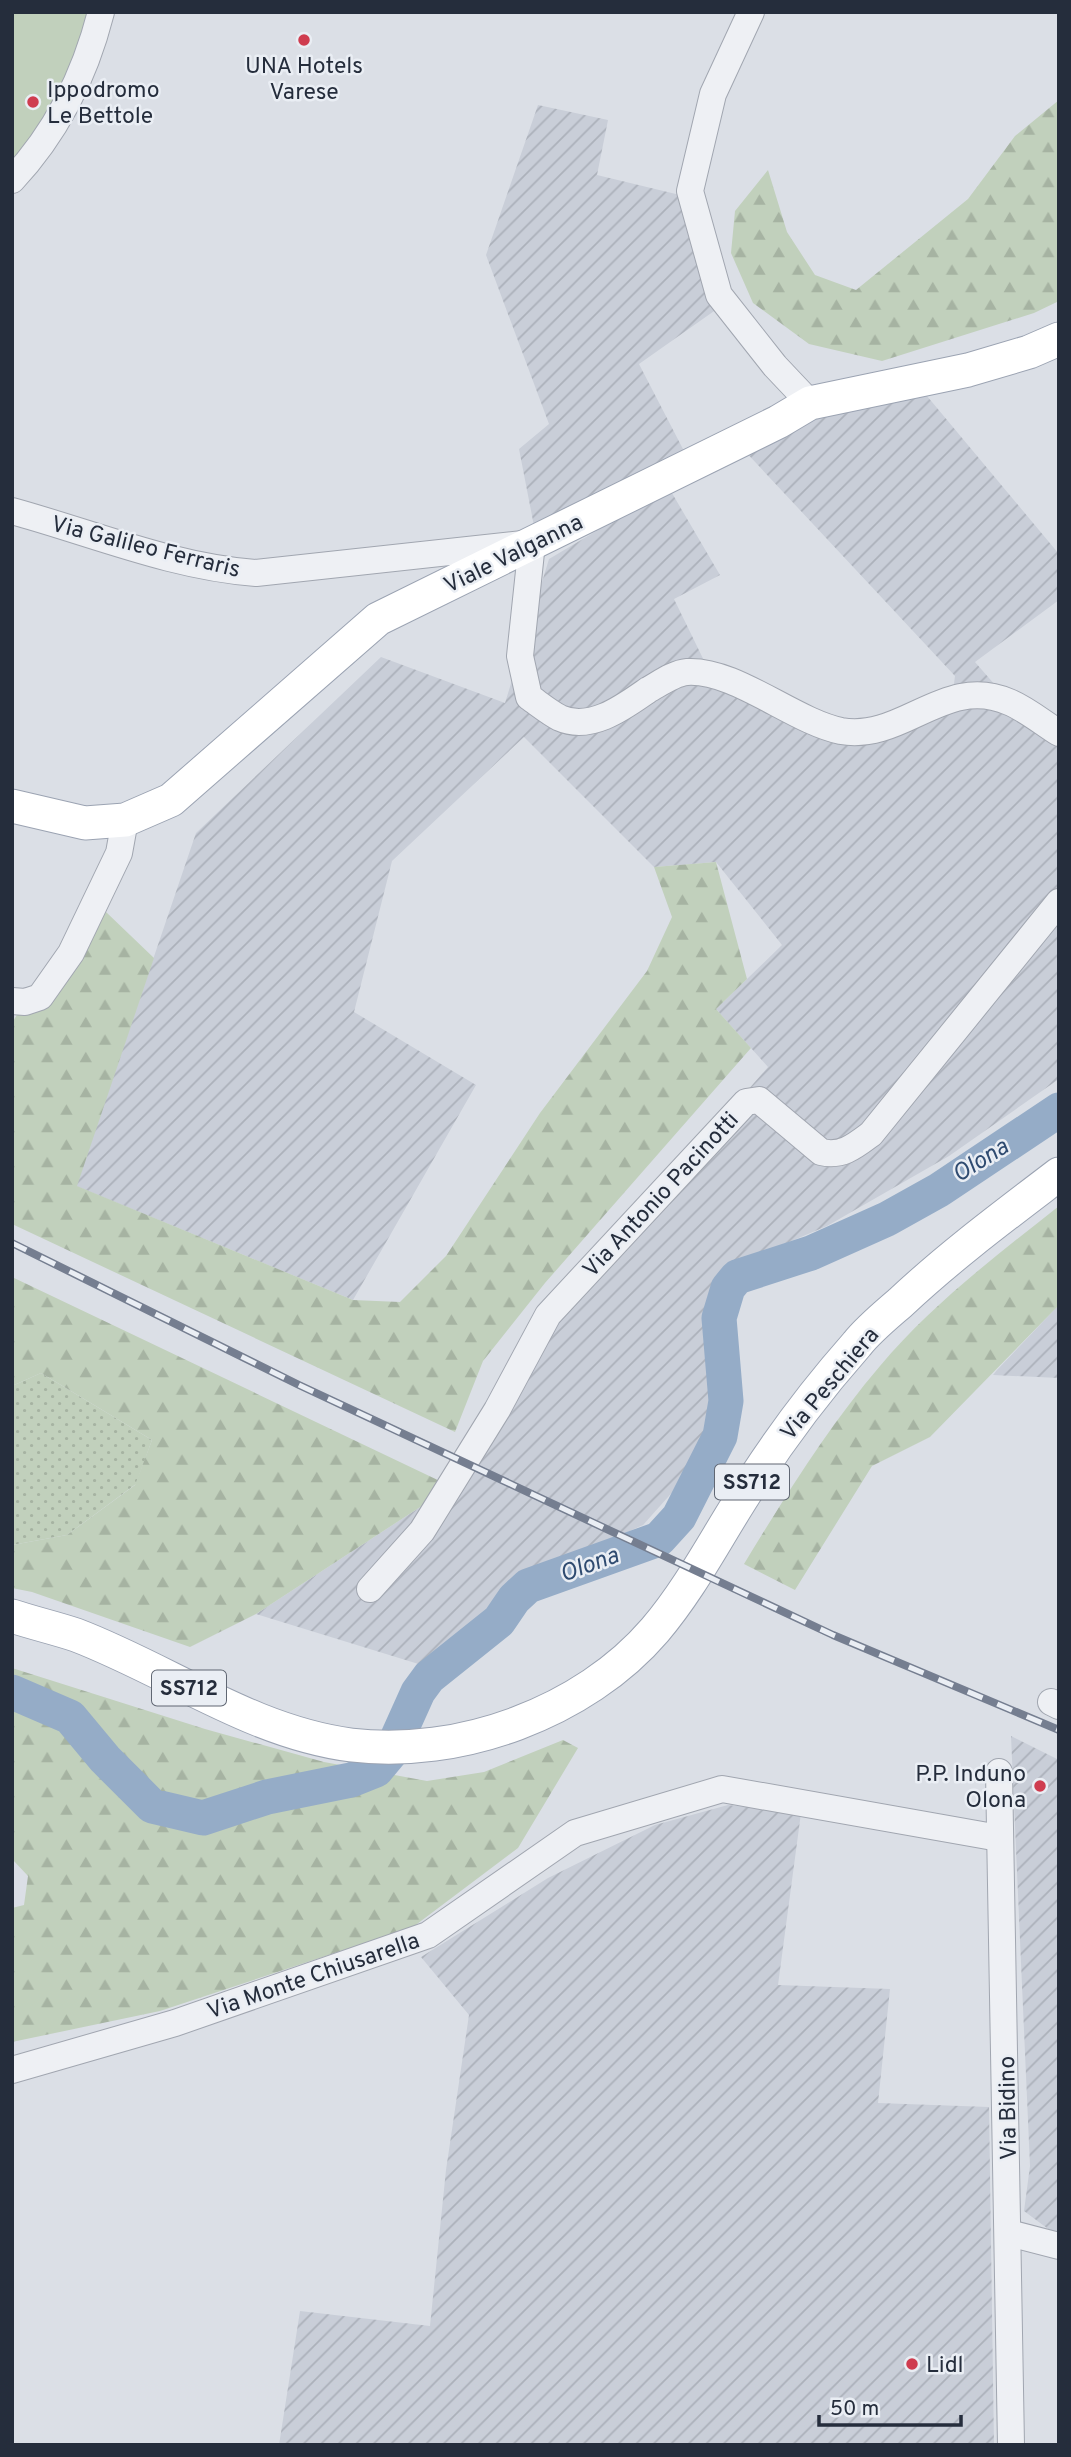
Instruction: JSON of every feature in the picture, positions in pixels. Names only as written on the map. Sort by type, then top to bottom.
[{"type":"main road","name":"Viale Valganna","points":[[12,806],[85,823],[125,820],[171,800],[378,620],[778,422],[810,403],[968,370],[1029,352],[1059,339]]},
{"type":"main road","name":"Via Peschiera","points":[[12,1616],[76,1636],[233,1708],[303,1735],[351,1745],[427,1744],[479,1734],[549,1709],[599,1680],[637,1649],[671,1611],[751,1483],[799,1415],[859,1341],[944,1261],[1059,1174]]},
{"type":"street","points":[[12,180],[53,129],[75,89],[102,12]]},
{"type":"street","points":[[751,12],[713,94],[690,191],[719,295],[775,366],[810,403]]},
{"type":"street","name":"Via Galileo Ferraris","points":[[12,511],[230,571],[256,573],[532,543]]},
{"type":"street","points":[[532,543],[520,656],[529,697],[562,719],[592,720],[616,712],[659,683],[687,672],[739,685],[811,721],[842,731],[869,731],[898,723],[953,696],[982,695],[1009,701],[1059,733]]},
{"type":"street","points":[[12,1001],[25,1002],[40,997],[71,953],[119,853],[125,820]]},
{"type":"street","name":"Via Antonio Pacinotti","points":[[370,1588],[422,1531],[497,1410],[548,1315],[746,1102],[758,1100],[821,1152],[833,1155],[848,1150],[872,1134],[1059,902]]},
{"type":"street","name":"Via Bidino","points":[[999,1772],[1011,2445]]},
{"type":"street","name":"Via Monte Chiusarella","points":[[12,2070],[175,2023],[428,1935],[575,1833],[722,1789],[999,1838]]},
{"type":"street","points":[[1009,2234],[1059,2246]]},
{"type":"shaded area","points":[[538,105],[608,120],[597,175],[680,195],[717,309],[639,364],[684,451],[534,526],[519,449],[549,424],[486,255]]},
{"type":"shaded area","points":[[927,396],[1059,554],[1059,600],[975,662],[1009,701],[1059,733],[1059,1079],[949,1156],[827,1226],[735,1265],[708,1315],[710,1409],[694,1468],[643,1525],[524,1579],[425,1666],[256,1614],[434,1498],[550,1317],[768,1067],[716,1009],[782,945],[716,862],[654,867],[524,737],[392,861],[354,1012],[476,1085],[353,1300],[76,1186],[196,833],[381,657],[505,703],[549,559],[669,488],[720,575],[674,599],[712,677],[842,731],[952,699],[955,676],[742,448],[786,425]]},
{"type":"shaded area","points":[[1059,1305],[1059,1378],[993,1375],[997,1370]]},
{"type":"shaded area","points":[[1011,1736],[1059,1760],[1059,2237],[1024,2211],[1030,2166]]},
{"type":"shaded area","points":[[728,1805],[801,1813],[778,1985],[890,1989],[878,2103],[989,2107],[994,2445],[279,2445],[300,2311],[430,2326],[446,2170],[469,2015],[421,1957],[548,1878],[655,1825]]},
{"type":"green space","name":"Ippodromo Le Bettole","points":[[12,12],[89,12],[76,53],[59,92],[12,164]]},
{"type":"green space","points":[[1059,100],[1059,301],[1034,313],[882,361],[809,344],[753,303],[731,253],[735,211],[768,170],[787,232],[815,275],[856,290],[968,199],[1015,136]]},
{"type":"green space","points":[[716,862],[747,979],[716,1009],[751,1048],[545,1283],[483,1361],[455,1432],[12,1224],[12,1023],[45,968],[65,978],[106,912],[154,958],[77,1186],[353,1300],[400,1302],[446,1256],[540,1113],[647,971],[672,917],[654,867]]},
{"type":"green space","points":[[1059,1206],[1059,1305],[930,1437],[872,1466],[795,1590],[744,1564],[825,1437],[880,1366],[943,1301]]},
{"type":"green space","points":[[12,1277],[444,1483],[434,1498],[256,1614],[190,1647],[32,1592],[12,1588],[12,1545],[67,1535],[135,1485],[152,1440],[41,1373],[12,1386]]},
{"type":"green space","points":[[41,1373],[152,1440],[136,1484],[67,1535],[12,1545],[12,1386]]},
{"type":"green space","points":[[12,1668],[205,1729],[324,1762],[427,1781],[484,1772],[563,1740],[578,1748],[518,1848],[413,1927],[160,2011],[12,2042],[12,1908],[24,1905],[28,1876],[12,1859]]},
{"type":"waterway","name":"Olona","points":[[12,1692],[70,1717],[105,1759],[152,1806],[203,1818],[267,1797],[351,1780],[376,1770],[391,1752],[418,1692],[429,1677],[499,1621],[514,1599],[528,1586],[659,1539],[679,1517],[720,1436],[726,1401],[719,1318],[728,1288],[737,1277],[811,1253],[887,1219],[939,1190],[1059,1110]]},
{"type":"railway","points":[[12,1243],[299,1385],[833,1635],[1059,1730]]},
{"type":"place","name":"UNA Hotels Varese","points":[[304,40]]},
{"type":"place","name":"Ippodromo Le Bettole","points":[[33,102]]},
{"type":"place","name":"P.P. Induno Olona","points":[[1040,1786]]},
{"type":"place","name":"Lidl","points":[[912,2364]]}]
